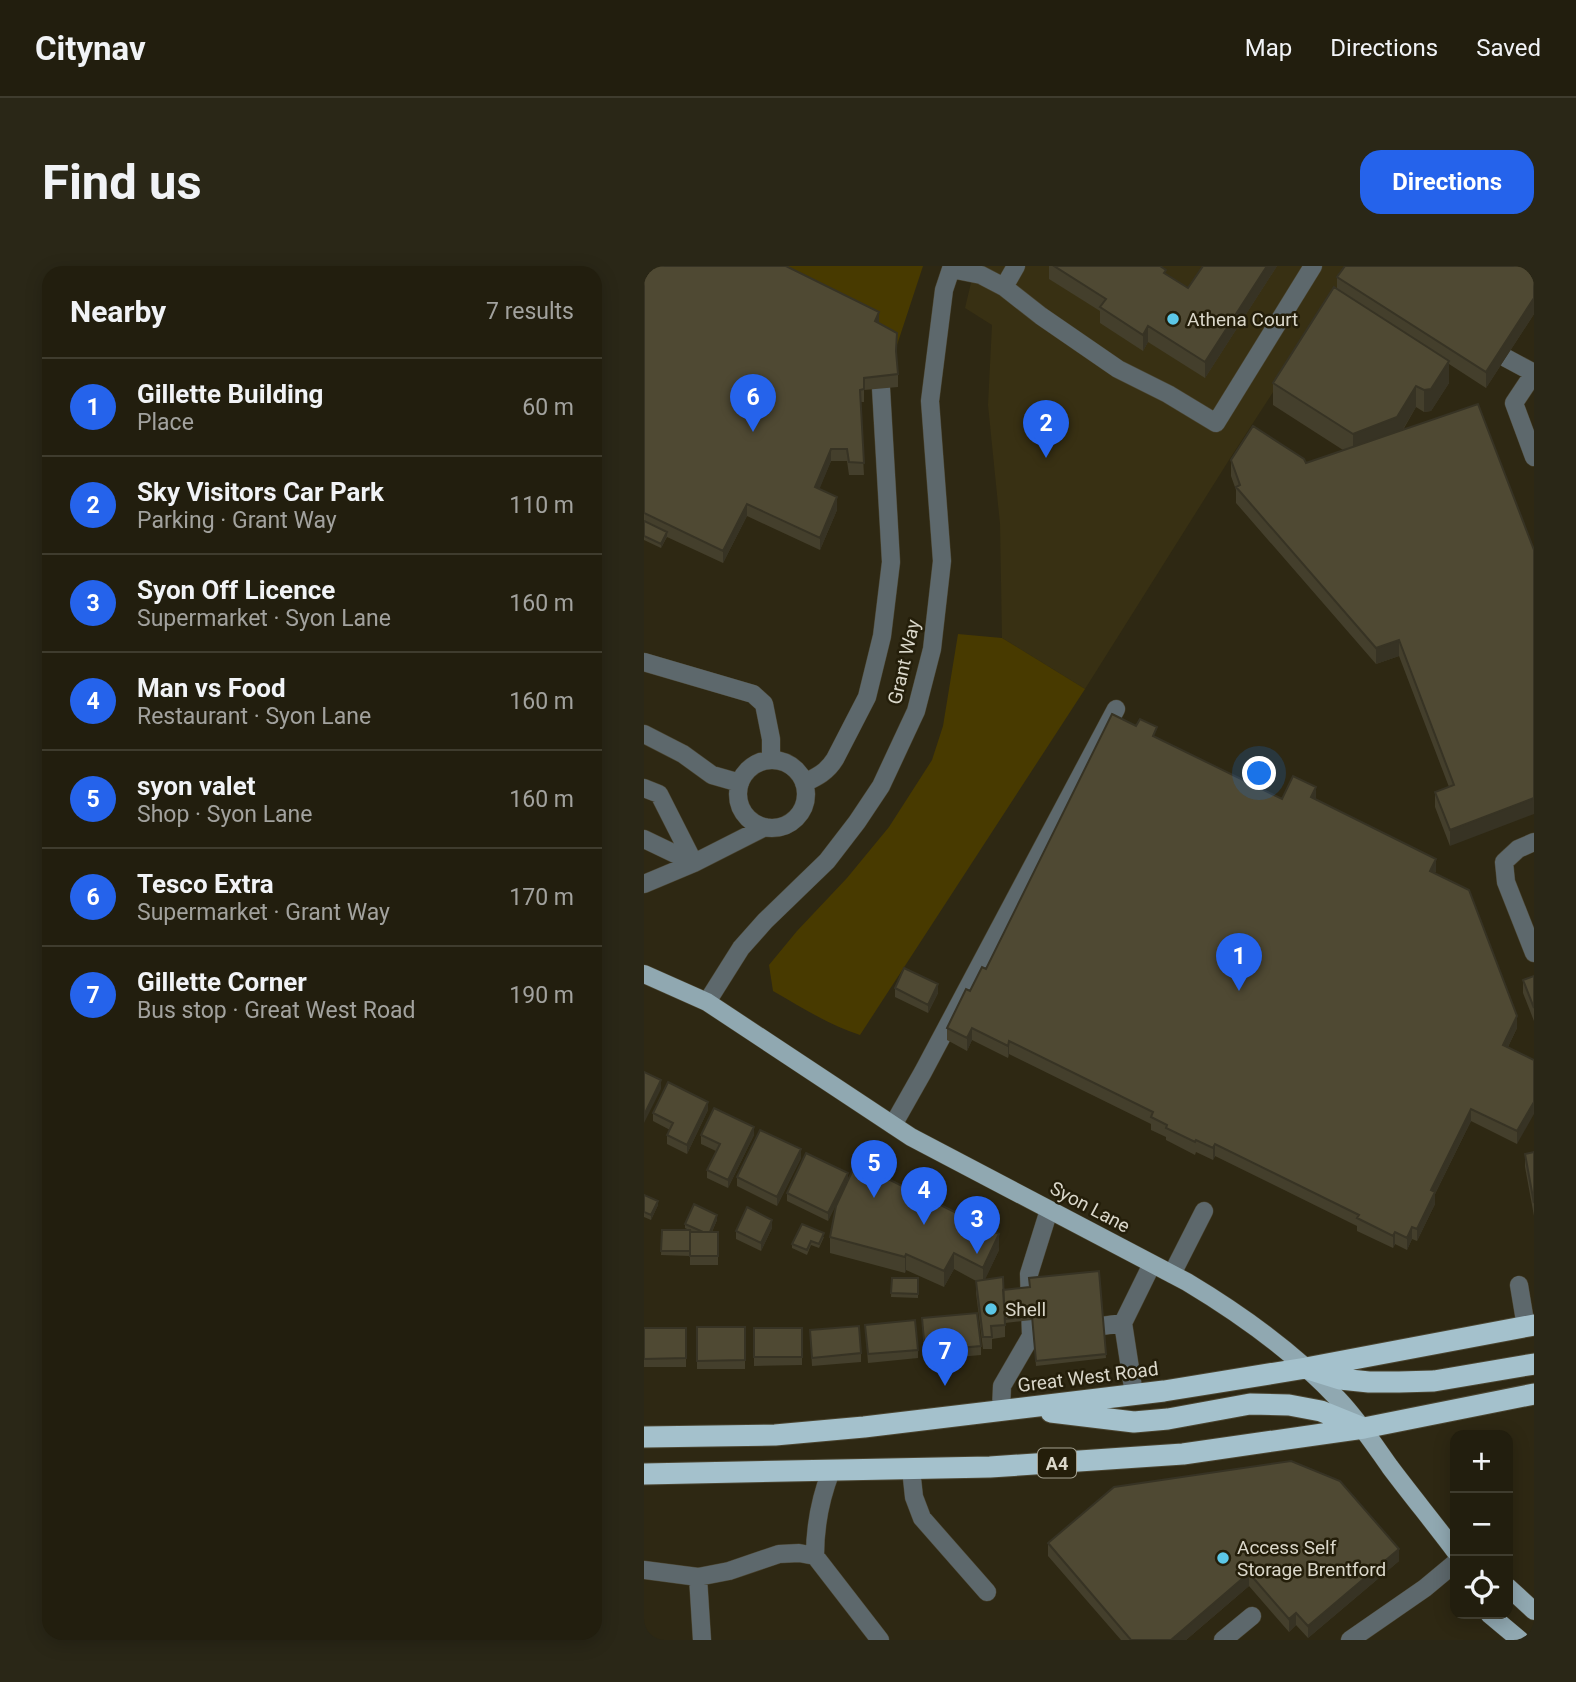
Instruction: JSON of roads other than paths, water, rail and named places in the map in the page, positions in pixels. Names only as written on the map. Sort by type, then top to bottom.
[{"type":"highway","name":"Great West Road","points":[[644,1437],[775,1435],[1164,1391],[1306,1368],[1530,1326]]},
{"type":"highway","points":[[1306,1368],[1340,1379],[1399,1382],[1434,1381],[1534,1364]]},
{"type":"highway","name":"A4","points":[[644,1474],[990,1467],[1182,1454],[1364,1428],[1534,1394]]},
{"type":"highway","points":[[1009,1409],[1134,1422],[1250,1405],[1289,1405],[1321,1411],[1364,1428]]},
{"type":"main road","name":"Syon Lane","points":[[644,974],[707,1002],[911,1137],[1187,1282],[1267,1335],[1306,1368],[1364,1428],[1450,1544]]},
{"type":"main road","points":[[1513,1592],[1534,1611]]},
{"type":"main road","points":[[1495,1619],[1520,1640]]},
{"type":"street","points":[[1003,287],[1016,266]]},
{"type":"street","points":[[951,267],[981,275],[1003,287],[1118,369],[1168,394],[1216,423],[1313,266]]},
{"type":"street","name":"Grant Way","points":[[707,1002],[741,948],[765,920],[827,861],[857,822],[881,786],[916,711],[932,649],[942,561],[930,401],[944,290],[951,267]]},
{"type":"street","points":[[1506,358],[1534,373],[1514,403],[1534,457]]},
{"type":"street","points":[[804,783],[821,775],[835,759],[867,696],[882,636],[891,562],[881,388]]},
{"type":"street","points":[[644,662],[753,694],[764,704],[771,739],[771,760]]},
{"type":"street","points":[[893,1125],[1116,709]]},
{"type":"street","points":[[644,734],[683,754],[712,775],[740,783]]},
{"type":"street","points":[[771,760],[789,764],[797,770],[804,783],[806,799],[796,818],[787,825],[776,828],[755,823],[746,815],[740,806],[738,794],[745,774],[760,762],[771,760]]},
{"type":"street","points":[[644,788],[659,794],[694,863]]},
{"type":"street","points":[[644,884],[694,863],[765,827]]},
{"type":"street","points":[[644,839],[694,863]]},
{"type":"street","points":[[1534,842],[1518,849],[1504,862],[1506,882],[1534,953]]},
{"type":"street","points":[[1009,1409],[1002,1386],[1031,1336],[1029,1274],[1049,1210]]},
{"type":"street","points":[[1172,1274],[1203,1212]]},
{"type":"street","points":[[1134,1394],[1123,1323],[1152,1264]]},
{"type":"street","points":[[1519,1285],[1530,1326]]},
{"type":"street","points":[[1031,1336],[1123,1323]]},
{"type":"street","points":[[911,1469],[914,1497],[922,1518],[987,1592]]},
{"type":"street","points":[[831,1471],[818,1511],[815,1556],[880,1640]]},
{"type":"street","points":[[644,1570],[698,1577],[729,1571],[779,1554],[799,1553],[815,1556]]},
{"type":"street","points":[[1350,1640],[1425,1588],[1450,1567]]},
{"type":"street","points":[[698,1577],[702,1640]]},
{"type":"street","points":[[1223,1640],[1252,1616]]},
{"type":"place","name":"Athena Court","points":[[1173,319]]},
{"type":"place","name":"Tesco Extra","points":[[753,432]]},
{"type":"place","name":"Sky Visitors Car Park","points":[[1046,458]]},
{"type":"place","name":"Gillette Building","points":[[1239,991]]},
{"type":"place","name":"syon valet","points":[[874,1198]]},
{"type":"place","name":"Man vs Food","points":[[924,1225]]},
{"type":"place","name":"Syon Off Licence","points":[[977,1254]]},
{"type":"place","name":"Shell","points":[[991,1309]]},
{"type":"place","name":"Gillette Corner","points":[[945,1386]]},
{"type":"place","name":"Access Self Storage Brentford","points":[[1223,1558]]}]
